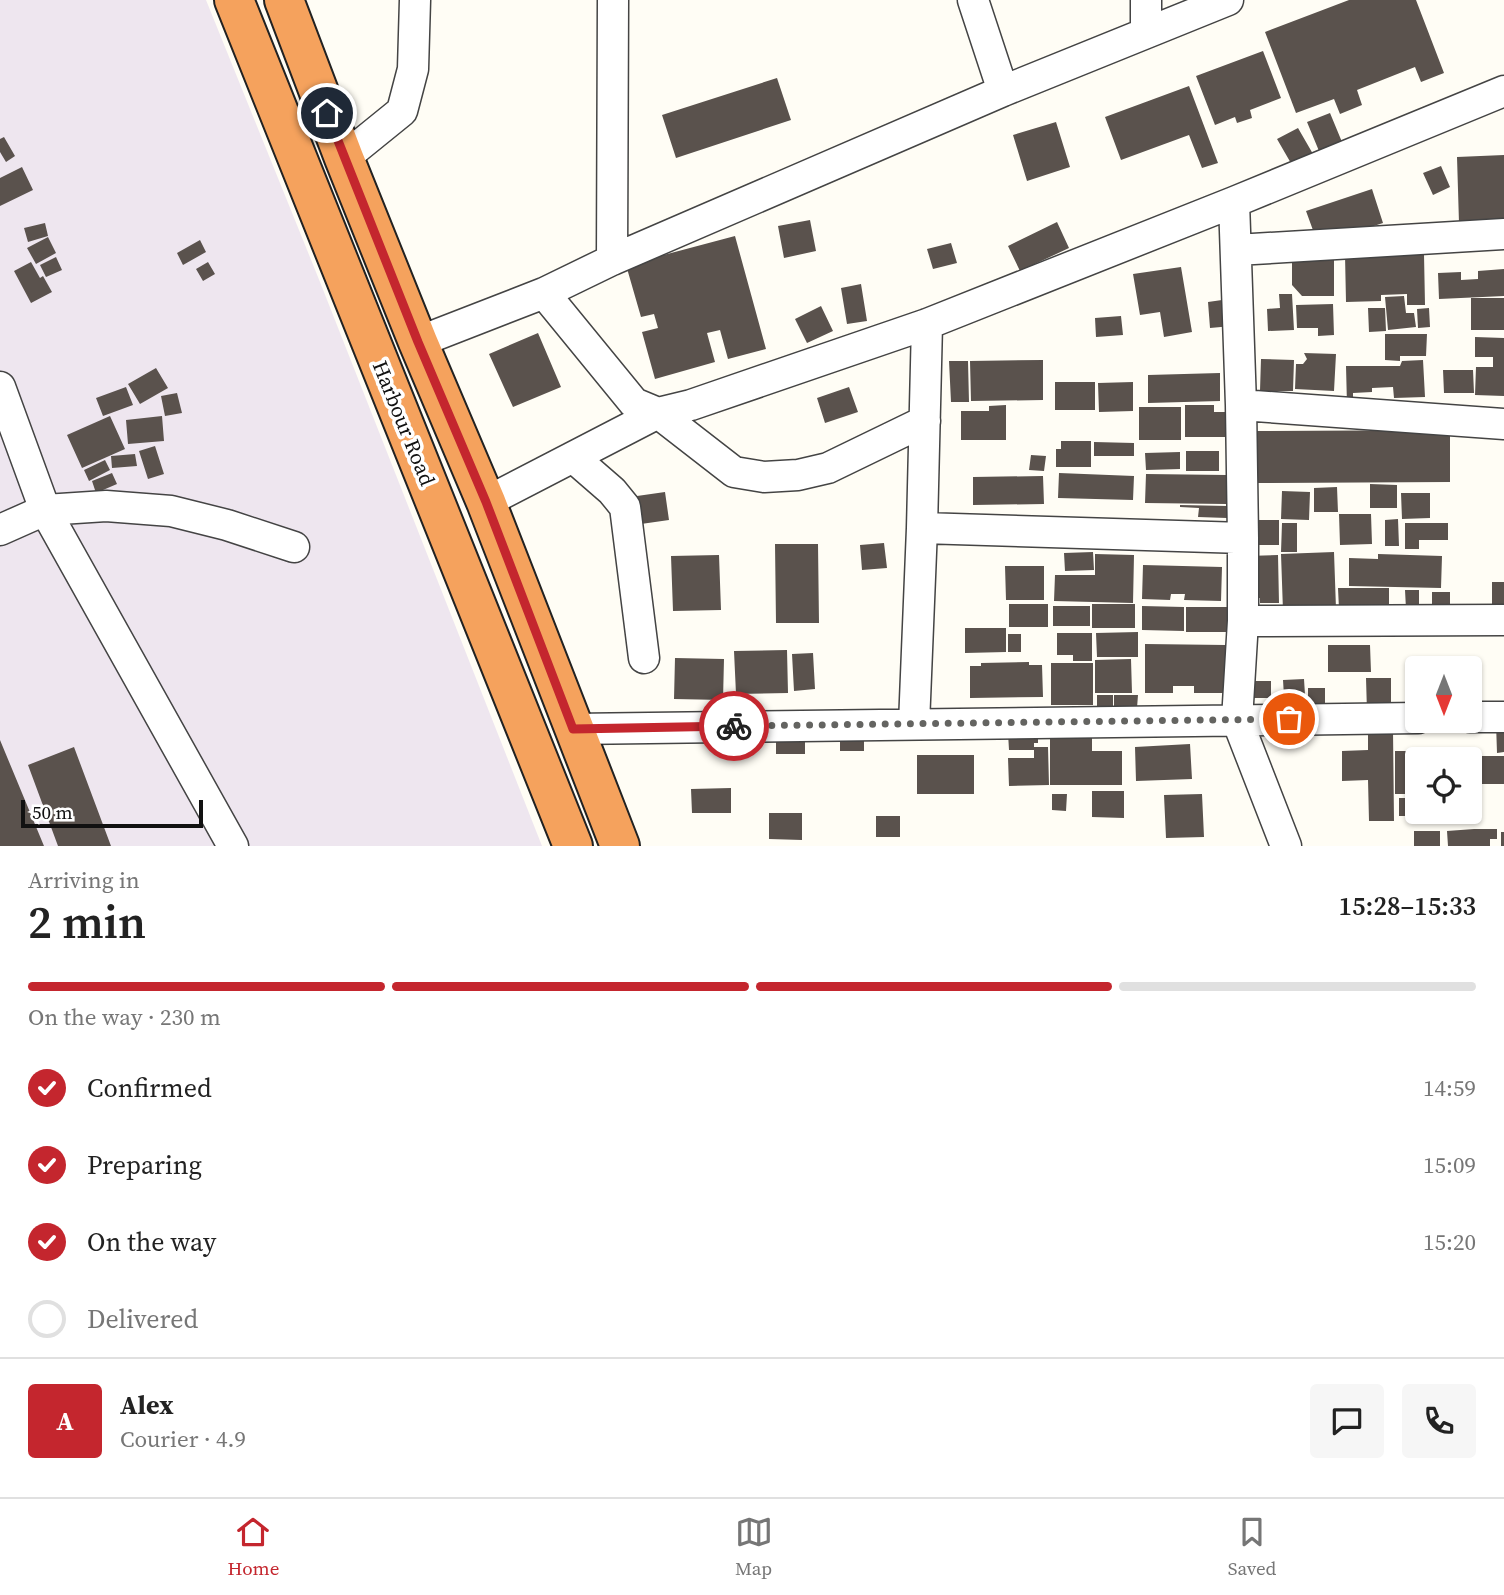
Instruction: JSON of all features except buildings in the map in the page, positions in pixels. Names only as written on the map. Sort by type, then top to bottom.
[{"type":"highway","name":"Harbour Road","points":[[234,0],[573,846]]},
{"type":"highway","name":"Harbour Road","points":[[284,0],[344,158],[486,502],[620,846]]},
{"type":"street","points":[[344,158],[402,111],[413,69],[415,0]]},
{"type":"street","points":[[611,261],[613,0]]},
{"type":"street","points":[[973,0],[1003,91]]},
{"type":"street","points":[[1146,0],[1146,33]]},
{"type":"street","points":[[418,342],[544,293],[611,261],[1003,91],[1228,0]]},
{"type":"street","points":[[486,502],[658,413],[691,405],[927,324],[1504,91]]},
{"type":"street","points":[[1234,202],[1243,537],[1237,720],[1286,846]]},
{"type":"street","points":[[1236,250],[1504,234]]},
{"type":"street","points":[[544,293],[634,403],[658,413],[734,472],[764,477],[798,475],[828,468],[925,421]]},
{"type":"street","points":[[914,724],[927,324]]},
{"type":"street","points":[[0,387],[45,510],[233,846]]},
{"type":"street","points":[[1241,405],[1504,425]]},
{"type":"street","points":[[574,458],[612,491],[625,507],[644,658]]},
{"type":"street","points":[[0,530],[45,510],[106,506],[172,511],[227,525],[294,547]]},
{"type":"street","points":[[922,528],[1243,537]]},
{"type":"street","points":[[1242,621],[1504,620]]},
{"type":"street","points":[[1482,717],[1504,717]]},
{"type":"street","points":[[573,729],[1405,718]]},
{"type":"shaded area","points":[[0,0],[206,0],[542,846],[0,846]]},
{"type":"way so far","points":[[734,726],[1289,719]]},
{"type":"route","points":[[327,113],[418,342],[486,502],[573,729],[734,726]]}]
